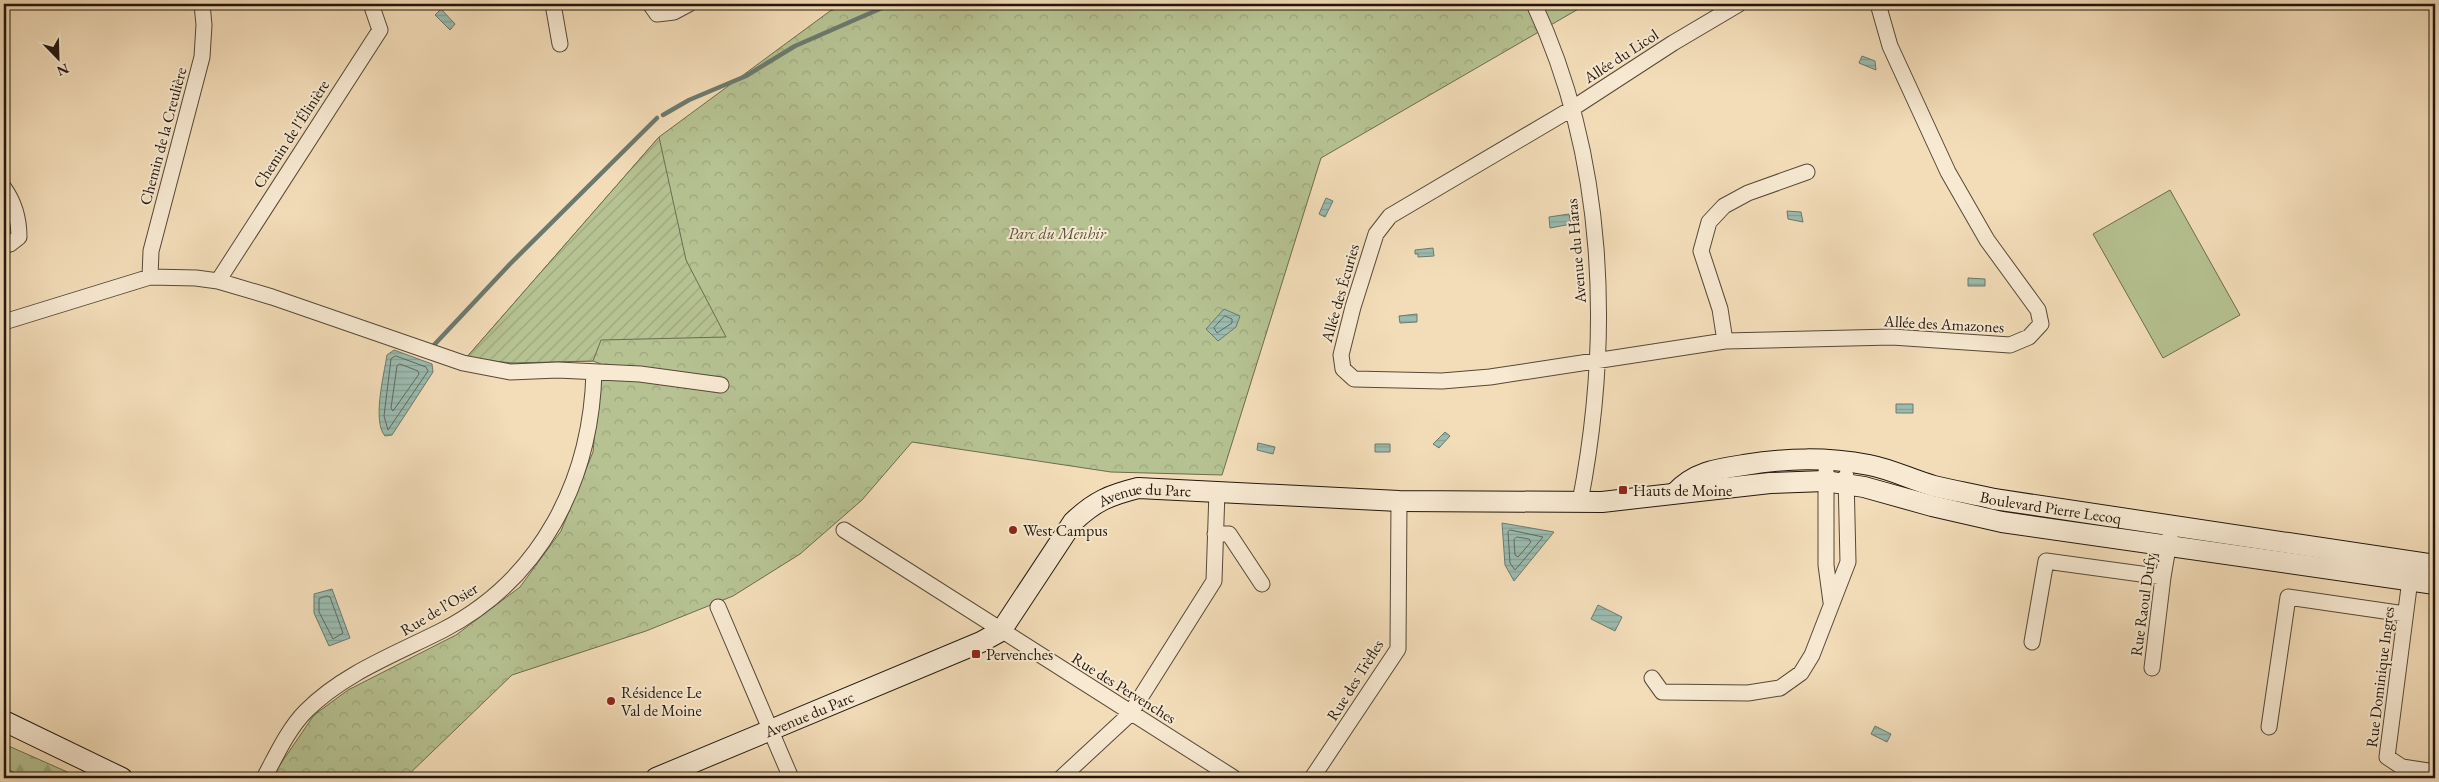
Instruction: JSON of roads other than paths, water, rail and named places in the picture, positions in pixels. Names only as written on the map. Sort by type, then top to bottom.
[{"type":"street","name":"Chemin de la Creulière","points":[[150,277],[151,251],[202,57],[204,25],[202,4]]},
{"type":"street","name":"Chemin de l'Élinière","points":[[218,281],[380,30],[371,4]]},
{"type":"street","points":[[553,4],[560,44]]},
{"type":"street","points":[[650,4],[657,14],[674,12],[690,4]]},
{"type":"street","name":"Avenue du Haras","points":[[1534,4],[1555,51],[1573,108],[1586,171],[1597,261],[1599,319],[1590,436],[1580,502]]},
{"type":"street","name":"Allée du Licol","points":[[1573,108],[1673,43],[1739,4]]},
{"type":"street","name":"Allée des Amazones","points":[[1596,360],[1725,341],[1892,337],[2010,345],[2029,337],[2041,324],[2038,310],[1987,240],[1948,172],[1890,46],[1878,4]]},
{"type":"street","name":"Allée des Écuries","points":[[1573,108],[1390,216],[1376,234],[1353,307],[1341,355],[1343,370],[1354,379],[1401,381],[1490,377],[1596,360]]},
{"type":"street","points":[[1725,341],[1720,310],[1701,250],[1710,222],[1724,206],[1748,193],[1807,172]]},
{"type":"street","points":[[4,188],[14,207],[19,225],[18,237],[4,246]]},
{"type":"street","points":[[4,322],[150,277],[173,276],[218,281],[337,319],[463,363],[510,372],[640,374],[721,385]]},
{"type":"street","name":"Rue de l’Osier","points":[[264,778],[284,742],[305,712],[340,682],[478,609],[500,591],[536,552],[552,529],[578,471],[586,434],[594,372]]},
{"type":"street","name":"Boulevard Pierre Lecoq","points":[[1675,493],[1684,483],[1700,474],[1716,469],[1786,458],[1836,460],[1871,465],[1934,486],[1994,499],[2172,526],[2411,571],[2435,584]]},
{"type":"street","points":[[1831,605],[1826,565],[1825,481],[1836,460]]},
{"type":"street","points":[[1652,678],[1662,692],[1748,693],[1780,688],[1801,673],[1812,655],[1848,562],[1846,483],[1836,460]]},
{"type":"street","name":"Boulevard Pierre Lecoq","points":[[1580,502],[1632,499],[1770,483],[1825,481],[1846,483],[2002,522],[2169,546],[2411,571],[2435,565]]},
{"type":"street","name":"Avenue du Parc","points":[[656,778],[981,642],[1001,631],[1074,522],[1087,508],[1107,496],[1138,488],[1217,490],[1399,501],[1580,502]]},
{"type":"street","points":[[1061,778],[1130,714],[1214,581],[1217,490]]},
{"type":"street","name":"Rue des Trèfles","points":[[1312,778],[1398,649],[1399,501]]},
{"type":"street","name":"Rue Raoul Dufy","points":[[2152,668],[2163,577],[2172,526]]},
{"type":"street","name":"Rue des Pervenches","points":[[844,530],[1130,714],[1234,778]]},
{"type":"street","points":[[1215,534],[1229,534],[1262,584]]},
{"type":"street","points":[[2032,642],[2046,561],[2163,577]]},
{"type":"street","name":"Rue Dominique Ingres","points":[[2411,571],[2387,757],[2402,767],[2435,772]]},
{"type":"street","points":[[2269,727],[2288,597],[2404,614]]},
{"type":"street","points":[[718,607],[791,778]]},
{"type":"street","points":[[4,721],[122,778]]},
{"type":"water","points":[[441,9],[455,24],[450,30],[435,15]]},
{"type":"water","points":[[1862,56],[1875,61],[1876,70],[1859,63]]},
{"type":"water","points":[[1326,198],[1333,201],[1325,217],[1319,214]]},
{"type":"water","points":[[1787,211],[1801,212],[1803,222],[1788,219]]},
{"type":"water","points":[[1569,214],[1571,224],[1550,228],[1549,217]]},
{"type":"water","points":[[1433,248],[1434,256],[1418,257],[1418,254],[1415,254],[1415,250]]},
{"type":"water","points":[[1968,278],[1985,279],[1985,286],[1968,286]]},
{"type":"water","points":[[1224,309],[1240,316],[1236,327],[1218,341],[1206,329]]},
{"type":"water","points":[[1417,314],[1417,322],[1400,323],[1399,316]]},
{"type":"water","points":[[394,350],[432,364],[433,372],[392,435],[385,436],[379,420],[380,397],[387,355]]},
{"type":"water","points":[[1896,404],[1913,404],[1913,413],[1896,413]]},
{"type":"water","points":[[1445,432],[1450,436],[1439,448],[1433,444]]},
{"type":"water","points":[[1258,443],[1275,447],[1273,454],[1257,450]]},
{"type":"water","points":[[1375,444],[1390,444],[1390,452],[1375,452]]},
{"type":"water","points":[[1502,523],[1554,532],[1514,581],[1505,565]]},
{"type":"water","points":[[332,589],[350,638],[329,646],[314,613],[314,594]]},
{"type":"water","points":[[1598,605],[1622,617],[1615,631],[1591,619]]},
{"type":"water","points":[[1875,726],[1891,734],[1887,742],[1871,734]]},
{"type":"water","points":[[4,767],[24,778],[4,778]]},
{"type":"waterway","points":[[663,115],[689,100],[746,76],[795,46],[891,4]]},
{"type":"waterway","points":[[434,345],[510,264],[657,118]]},
{"type":"place","name":"Hauts de Moine","points":[[1623,490]]},
{"type":"place","name":"West Campus","points":[[1013,530]]},
{"type":"place","name":"Pervenches","points":[[976,654]]},
{"type":"place","name":"Résidence Le Val de Moine","points":[[611,701]]},
{"type":"park label","name":"Parc du Menhir","points":[[1057,233]]}]
